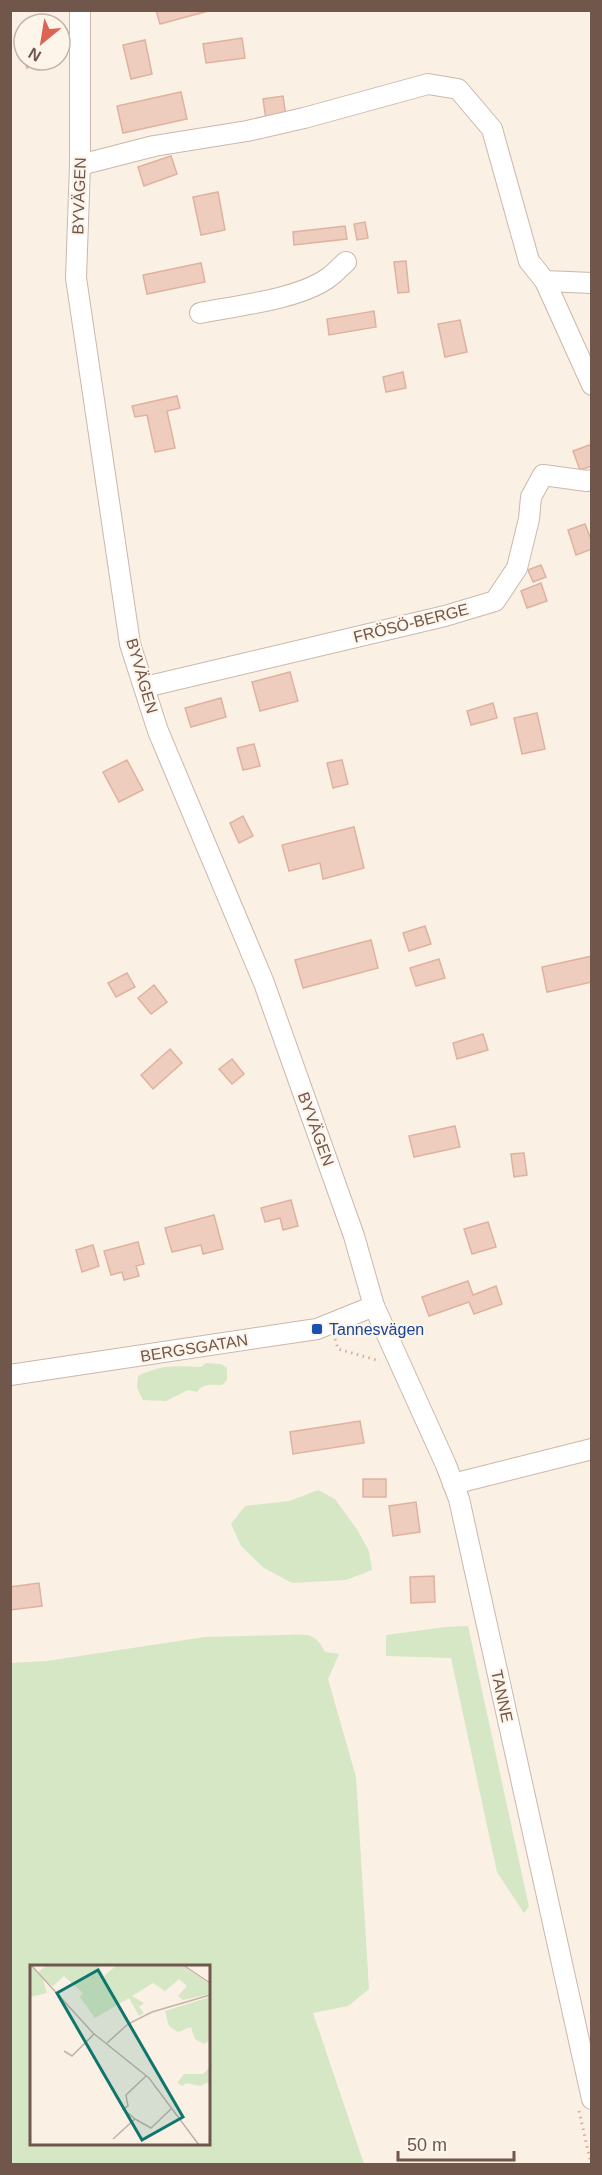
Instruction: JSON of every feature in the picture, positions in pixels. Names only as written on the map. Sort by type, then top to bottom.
[{"type":"street","name":"BYVÄGEN","points":[[80,10],[80,165],[76,278],[130,644],[158,731],[264,983],[354,1236],[374,1306]]},
{"type":"street","points":[[80,165],[154,146],[247,131],[304,118],[428,84],[458,89],[492,129],[529,261],[545,281],[591,385]]},
{"type":"street","points":[[200,313],[284,296],[328,278],[345,262]]},
{"type":"street","points":[[545,281],[591,283]]},
{"type":"street","name":"FRÖSÖ-BERGE","points":[[145,687],[445,616],[495,602],[517,568],[529,519],[531,497],[543,475],[591,480]]},
{"type":"street","name":"BERGSGATAN","points":[[10,1375],[317,1329],[374,1306]]},
{"type":"street","name":"TANNE","points":[[374,1306],[459,1499],[584,2100]]},
{"type":"street","points":[[453,1484],[591,1449]]},
{"type":"path","points":[[331,1324],[338,1349],[386,1364]]},
{"type":"path","points":[[584,2100],[591,2164]]},
{"type":"green space","points":[[206,1363],[221,1364],[227,1368],[227,1380],[222,1385],[205,1386],[197,1392],[188,1390],[166,1401],[143,1400],[137,1388],[138,1376],[154,1369],[201,1367]]},
{"type":"green space","points":[[318,1490],[335,1499],[358,1531],[369,1551],[372,1570],[346,1580],[292,1583],[264,1568],[241,1546],[231,1524],[245,1506],[290,1501]]},
{"type":"green space","points":[[468,1626],[529,1907],[524,1913],[497,1872],[451,1658],[386,1656],[386,1635]]},
{"type":"green space","points":[[308,1635],[317,1640],[325,1652],[339,1654],[328,1679],[356,1777],[369,1989],[348,2006],[313,2013],[364,2164],[11,2164],[11,1663],[47,1661],[205,1637]]},
{"type":"building","points":[[156,10],[212,10],[160,24]]},
{"type":"building","points":[[242,38],[245,58],[206,63],[203,44]]},
{"type":"building","points":[[145,40],[152,74],[131,79],[123,45]]},
{"type":"building","points":[[181,92],[187,119],[123,133],[117,106]]},
{"type":"building","points":[[283,96],[286,117],[266,120],[263,99]]},
{"type":"building","points":[[171,156],[177,174],[144,186],[138,167]]},
{"type":"building","points":[[218,192],[225,230],[201,235],[193,197]]},
{"type":"building","points":[[365,222],[368,238],[357,240],[354,224]]},
{"type":"building","points":[[345,226],[347,239],[294,245],[293,232]]},
{"type":"building","points":[[406,261],[409,292],[398,293],[394,262]]},
{"type":"building","points":[[201,263],[205,282],[147,294],[143,275]]},
{"type":"building","points":[[374,311],[376,327],[329,335],[327,319]]},
{"type":"building","points":[[460,320],[467,352],[445,357],[438,324]]},
{"type":"building","points":[[403,372],[406,388],[386,392],[383,377]]},
{"type":"building","points":[[177,396],[180,408],[167,411],[175,448],[155,452],[147,415],[135,417],[132,406]]},
{"type":"building","points":[[592,444],[592,466],[580,470],[573,451]]},
{"type":"building","points":[[585,524],[592,542],[592,549],[576,555],[568,530]]},
{"type":"building","points":[[541,565],[546,577],[533,582],[528,570]]},
{"type":"building","points":[[541,583],[547,601],[527,608],[521,591]]},
{"type":"building","points":[[290,672],[298,701],[260,711],[252,682]]},
{"type":"building","points":[[221,698],[226,717],[191,727],[185,708]]},
{"type":"building","points":[[493,703],[497,718],[471,725],[467,711]]},
{"type":"building","points":[[537,713],[545,749],[522,754],[514,718]]},
{"type":"building","points":[[254,744],[260,766],[243,770],[237,748]]},
{"type":"building","points":[[127,760],[143,790],[119,802],[103,772]]},
{"type":"building","points":[[342,760],[348,784],[333,788],[327,763]]},
{"type":"building","points":[[243,816],[253,836],[239,843],[230,823]]},
{"type":"building","points":[[354,827],[364,868],[323,879],[320,863],[289,871],[282,845]]},
{"type":"building","points":[[425,926],[431,944],[409,951],[403,933]]},
{"type":"building","points":[[371,940],[378,968],[303,988],[295,960]]},
{"type":"building","points":[[592,956],[592,982],[547,992],[542,967]]},
{"type":"building","points":[[439,959],[445,978],[416,986],[410,968]]},
{"type":"building","points":[[127,973],[135,987],[116,997],[108,983]]},
{"type":"building","points":[[154,985],[167,1002],[151,1014],[138,998]]},
{"type":"building","points":[[483,1034],[488,1050],[457,1059],[453,1043]]},
{"type":"building","points":[[170,1049],[182,1063],[153,1089],[141,1075]]},
{"type":"building","points":[[232,1059],[244,1074],[232,1084],[219,1069]]},
{"type":"building","points":[[455,1126],[460,1147],[414,1157],[409,1136]]},
{"type":"building","points":[[524,1153],[527,1175],[514,1177],[511,1154]]},
{"type":"building","points":[[291,1200],[298,1226],[283,1230],[280,1218],[265,1222],[261,1208]]},
{"type":"building","points":[[214,1215],[223,1249],[203,1254],[201,1245],[172,1252],[165,1228]]},
{"type":"building","points":[[488,1222],[496,1247],[472,1254],[464,1229]]},
{"type":"building","points":[[138,1242],[144,1264],[136,1266],[139,1276],[124,1280],[122,1272],[111,1275],[104,1251]]},
{"type":"building","points":[[93,1245],[99,1266],[82,1272],[76,1250]]},
{"type":"building","points":[[468,1281],[473,1295],[496,1286],[502,1304],[474,1314],[469,1302],[429,1316],[422,1297]]},
{"type":"building","points":[[360,1421],[364,1443],[293,1454],[290,1432]]},
{"type":"building","points":[[363,1479],[386,1479],[386,1497],[363,1497]]},
{"type":"building","points":[[416,1502],[420,1532],[393,1536],[389,1506]]},
{"type":"building","points":[[434,1576],[435,1602],[411,1603],[410,1577]]},
{"type":"building","points":[[39,1583],[42,1606],[10,1610],[10,1587]]},
{"type":"place","name":"Tannesvägen","points":[[317,1329]]}]
